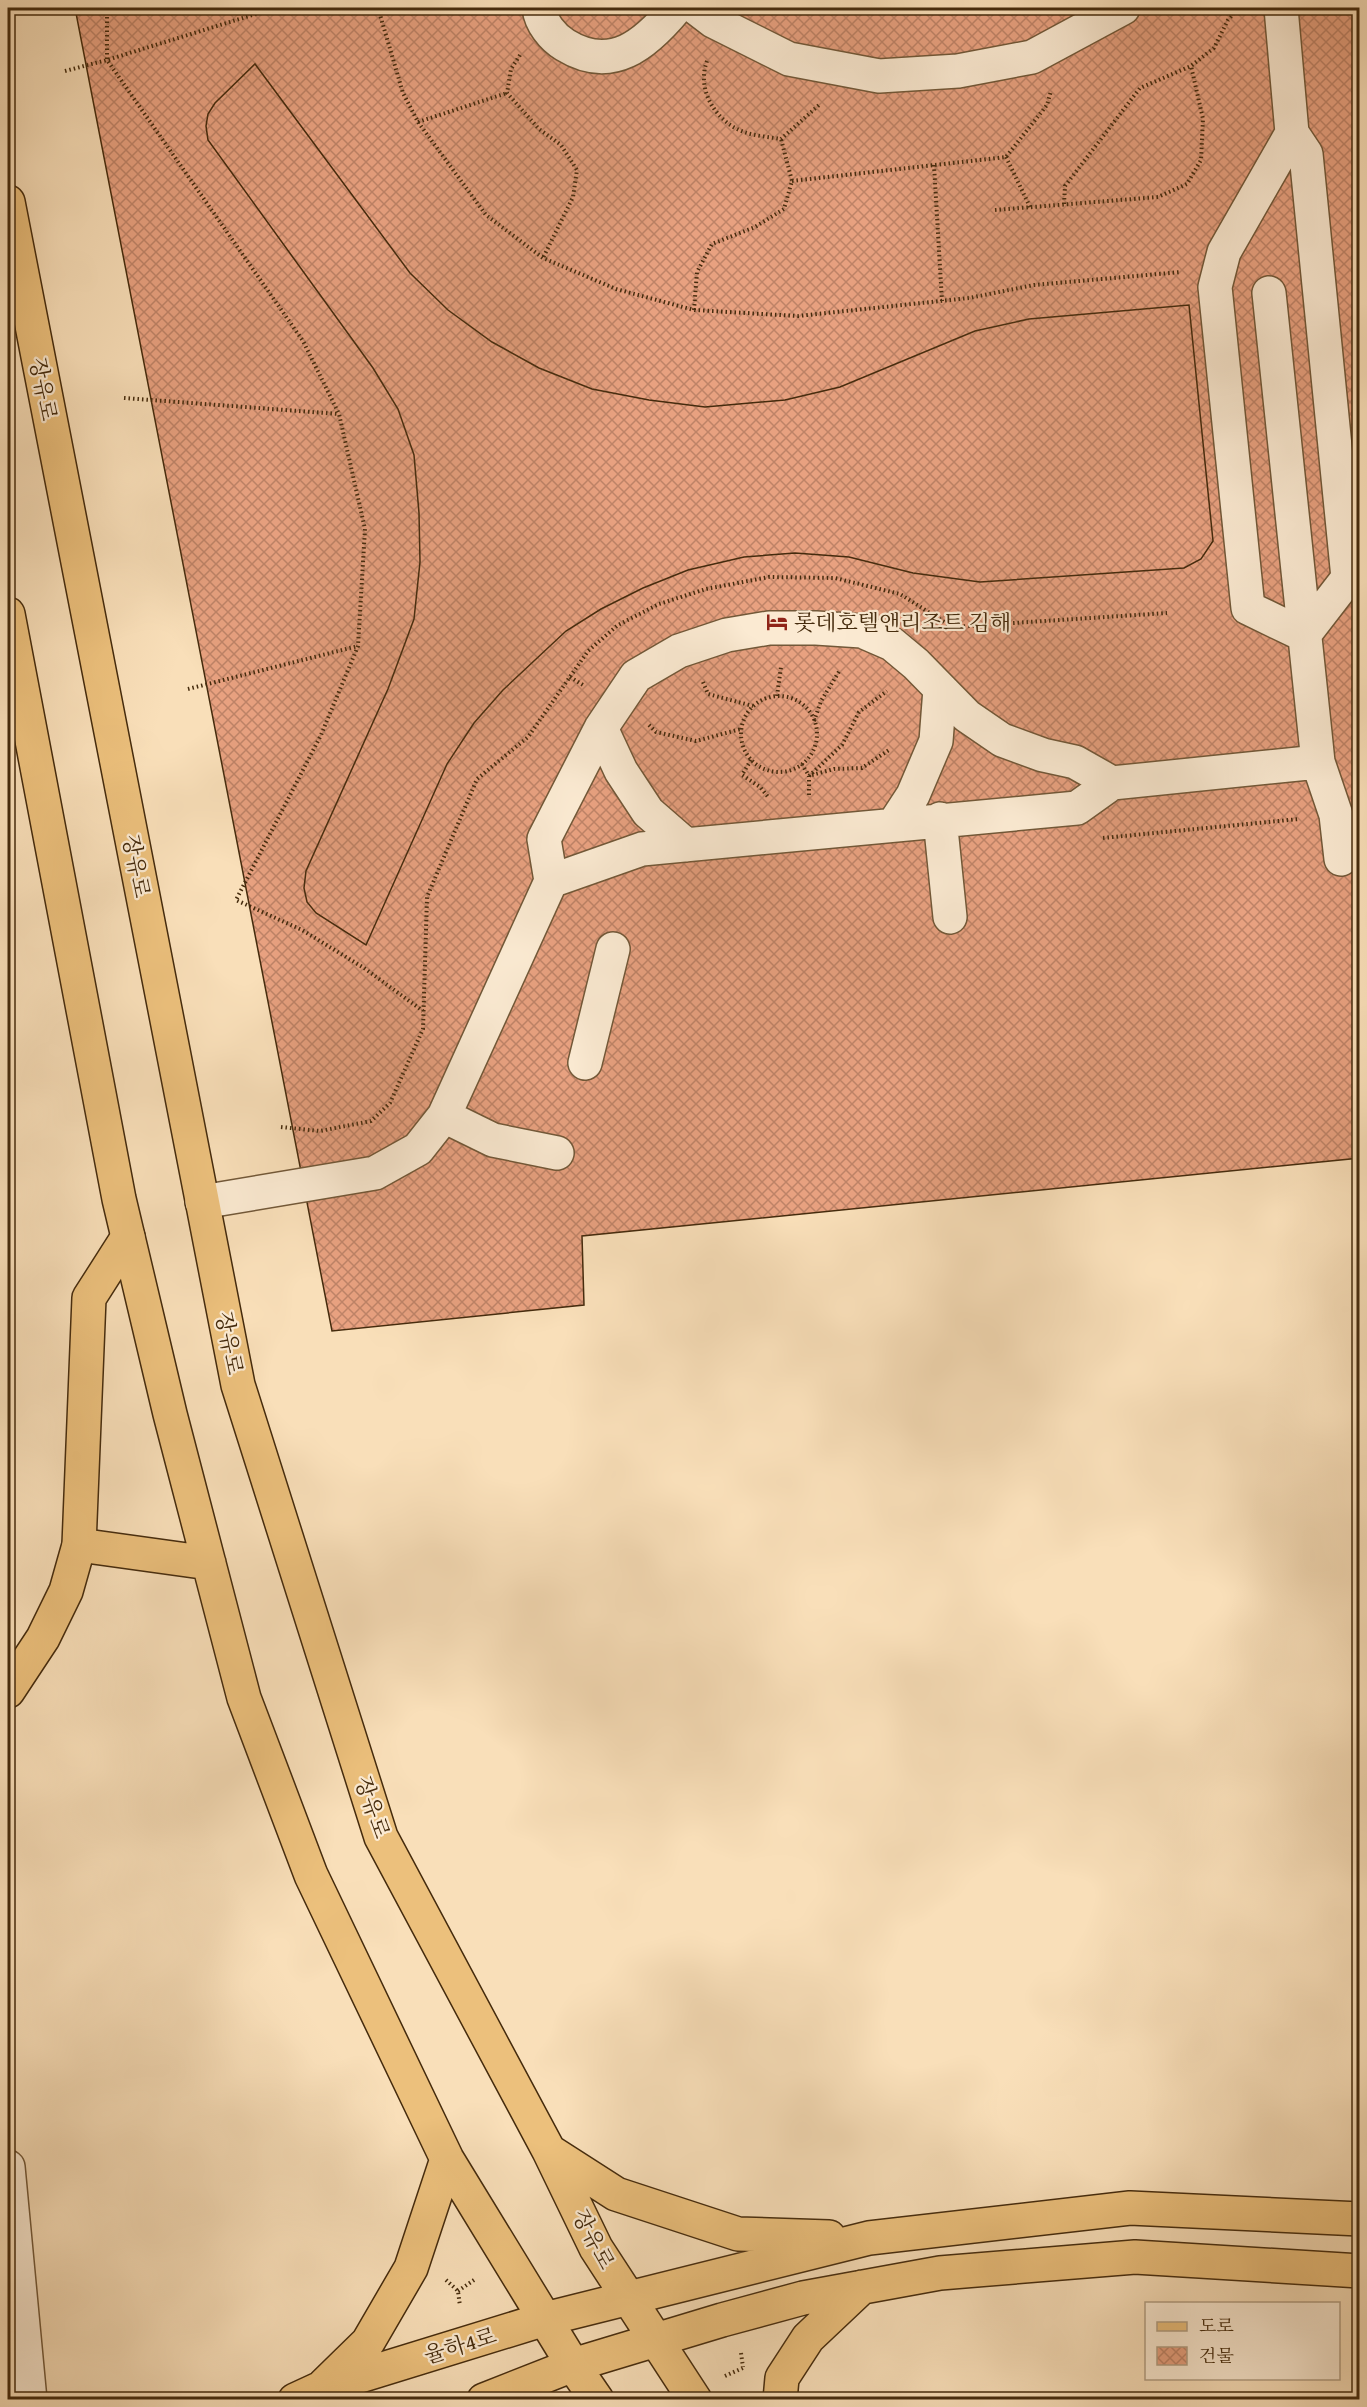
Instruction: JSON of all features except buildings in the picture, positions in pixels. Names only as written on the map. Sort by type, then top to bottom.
[{"type":"main road","name":"장유로","points":[[8,202],[238,1385],[381,1837],[549,2151],[596,2248],[695,2400]]},
{"type":"main road","points":[[8,614],[119,1199],[170,1414],[244,1698],[311,1875],[447,2159],[573,2365],[597,2400]]},
{"type":"main road","points":[[8,1691],[43,1638],[66,1591],[79,1545],[89,1298],[128,1237]]},
{"type":"main road","points":[[79,1545],[209,1563]]},
{"type":"main road","points":[[549,2151],[616,2194],[738,2234],[869,2238],[1130,2208],[1359,2220]]},
{"type":"main road","points":[[308,2394],[368,2342],[411,2268],[447,2159]]},
{"type":"main road","name":"율하4로","points":[[308,2394],[545,2319],[869,2238]]},
{"type":"main road","points":[[484,2400],[573,2365],[722,2320],[803,2298],[940,2273],[1135,2257],[1359,2271]]},
{"type":"main road","points":[[780,2400],[782,2378],[808,2338],[862,2287]]},
{"type":"lane","points":[[544,18],[556,39],[576,52],[596,57],[621,53],[645,41],[676,8]]},
{"type":"lane","points":[[696,8],[725,27],[789,59],[879,76],[958,71],[1032,57],[1123,8]]},
{"type":"lane","points":[[1281,8],[1292,133],[1306,154],[1348,578],[1305,635]]},
{"type":"lane","points":[[1292,133],[1224,252],[1215,287],[1248,608],[1305,635]]},
{"type":"lane","points":[[1269,293],[1318,762],[1336,815],[1341,859]]},
{"type":"lane","points":[[202,1202],[375,1173],[418,1149],[444,1116],[550,882],[544,839],[602,728],[636,676],[679,651],[728,635],[769,628],[862,631],[892,644],[916,664],[967,716],[1002,740],[1043,755],[1075,762],[1112,783]]},
{"type":"lane","points":[[894,824],[913,795],[936,741],[940,689]]},
{"type":"lane","points":[[602,728],[621,771],[648,812],[686,844]]},
{"type":"lane","points":[[550,882],[642,849],[940,819],[1077,808],[1112,783],[1318,762]]},
{"type":"lane","points":[[940,819],[950,917]]},
{"type":"lane","points":[[585,1063],[613,949]]},
{"type":"lane","points":[[444,1116],[493,1140],[557,1153]]},
{"type":"lane","points":[[8,2167],[30,2400]]},
{"type":"path","points":[[106,8],[107,60],[303,341],[339,414],[365,529],[358,646],[321,735],[236,900],[302,930],[364,968],[424,1012]]},
{"type":"path","points":[[65,70],[107,60],[275,8]]},
{"type":"path","points":[[378,8],[403,93],[418,122],[486,215],[543,258],[616,290],[694,310],[798,316],[969,298],[1034,285],[1183,272]]},
{"type":"path","points":[[1064,204],[1065,186],[1140,88],[1191,66],[1214,48],[1228,20],[1239,8]]},
{"type":"path","points":[[507,93],[511,69],[544,18]]},
{"type":"path","points":[[725,27],[715,40],[703,72],[705,93],[719,116],[743,132],[781,139]]},
{"type":"path","points":[[792,181],[1006,157],[1021,142],[1047,105],[1058,65],[1052,47]]},
{"type":"path","points":[[995,210],[1158,197],[1186,183],[1201,160],[1203,119],[1191,66]]},
{"type":"path","points":[[781,139],[821,103],[843,69]]},
{"type":"path","points":[[418,122],[507,93]]},
{"type":"path","points":[[507,93],[538,129],[561,145],[578,170],[573,197],[543,258]]},
{"type":"path","points":[[694,310],[697,272],[712,244],[755,227],[784,209],[792,181],[781,139]]},
{"type":"path","points":[[1006,157],[1030,207]]},
{"type":"path","points":[[933,165],[942,301]]},
{"type":"path","points":[[124,398],[339,414]]},
{"type":"path","points":[[188,689],[358,646]]},
{"type":"path","points":[[771,667],[792,667]]},
{"type":"path","points":[[777,696],[781,667]]},
{"type":"path","points":[[833,668],[849,671]]},
{"type":"path","points":[[814,721],[821,701],[840,669]]},
{"type":"path","points":[[695,685],[713,679]]},
{"type":"path","points":[[703,682],[708,694],[753,706]]},
{"type":"path","points":[[809,776],[843,745],[859,712],[895,686]]},
{"type":"path","points":[[777,696],[789,697],[800,702],[809,711],[817,733],[816,745],[802,764],[792,771],[780,773],[767,771],[755,765],[741,743],[741,729],[745,717],[753,706],[764,699],[777,696]]},
{"type":"path","points":[[645,733],[647,723],[656,732],[696,741],[741,729]]},
{"type":"path","points":[[809,776],[834,769],[862,768],[892,747]]},
{"type":"path","points":[[751,760],[742,776],[760,787],[776,805]]},
{"type":"path","points":[[802,764],[809,776],[809,802]]},
{"type":"path","points":[[1102,838],[1300,819]]},
{"type":"path","points":[[444,2278],[458,2291],[461,2314]]},
{"type":"path","points":[[458,2291],[474,2280]]},
{"type":"path","points":[[723,2377],[743,2367]]},
{"type":"place","name":"롯데호텔앤리조트 김해","points":[[777,622]]}]
